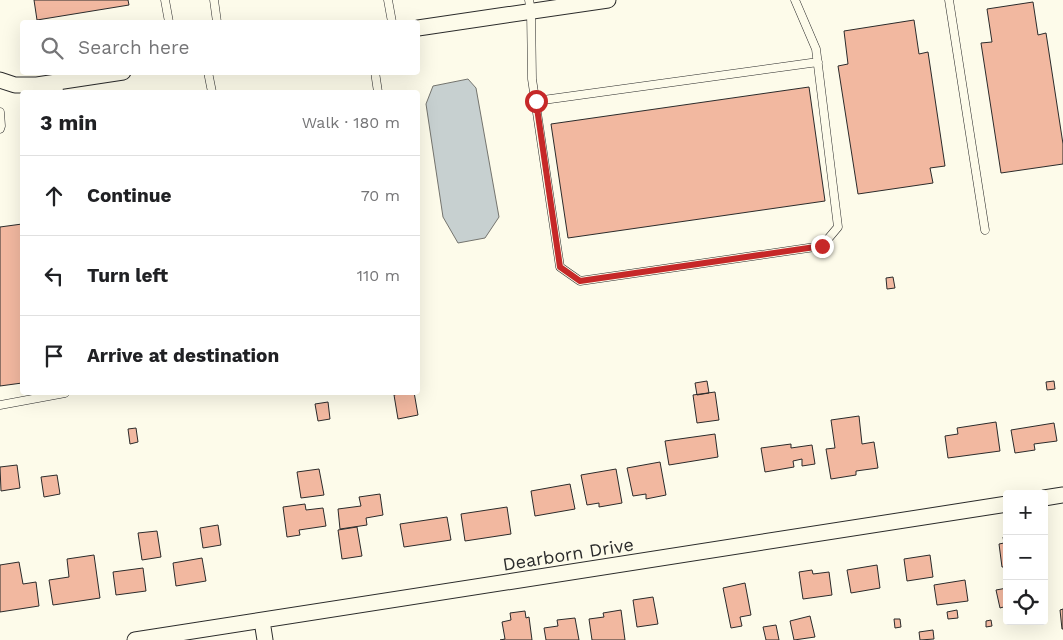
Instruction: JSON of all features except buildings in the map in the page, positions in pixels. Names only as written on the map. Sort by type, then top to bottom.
[{"type":"street","points":[[420,28],[530,6],[608,0]]},
{"type":"street","points":[[0,80],[15,85],[59,87],[109,75]]},
{"type":"street","points":[[1048,497],[1063,495]]},
{"type":"street","name":"Dearborn Drive","points":[[135,640],[1003,505]]},
{"type":"street","points":[[262,621],[265,640]]},
{"type":"lane","points":[[165,0],[169,20]]},
{"type":"lane","points":[[214,0],[217,20]]},
{"type":"lane","points":[[388,0],[392,20]]},
{"type":"lane","points":[[530,6],[532,79],[560,267],[580,281],[822,246],[838,227],[818,62],[813,39],[794,0]]},
{"type":"lane","points":[[949,0],[984,230]]},
{"type":"lane","points":[[536,101],[818,62]]},
{"type":"lane","points":[[209,75],[212,90]]},
{"type":"lane","points":[[375,75],[378,90]]},
{"type":"lane","points":[[0,112],[0,130]]},
{"type":"lane","points":[[0,405],[54,395]]},
{"type":"shaded area","points":[[468,79],[476,88],[499,217],[485,238],[458,243],[443,217],[426,104],[433,86]]},
{"type":"route","points":[[536,101],[560,267],[580,281],[822,246]]}]
